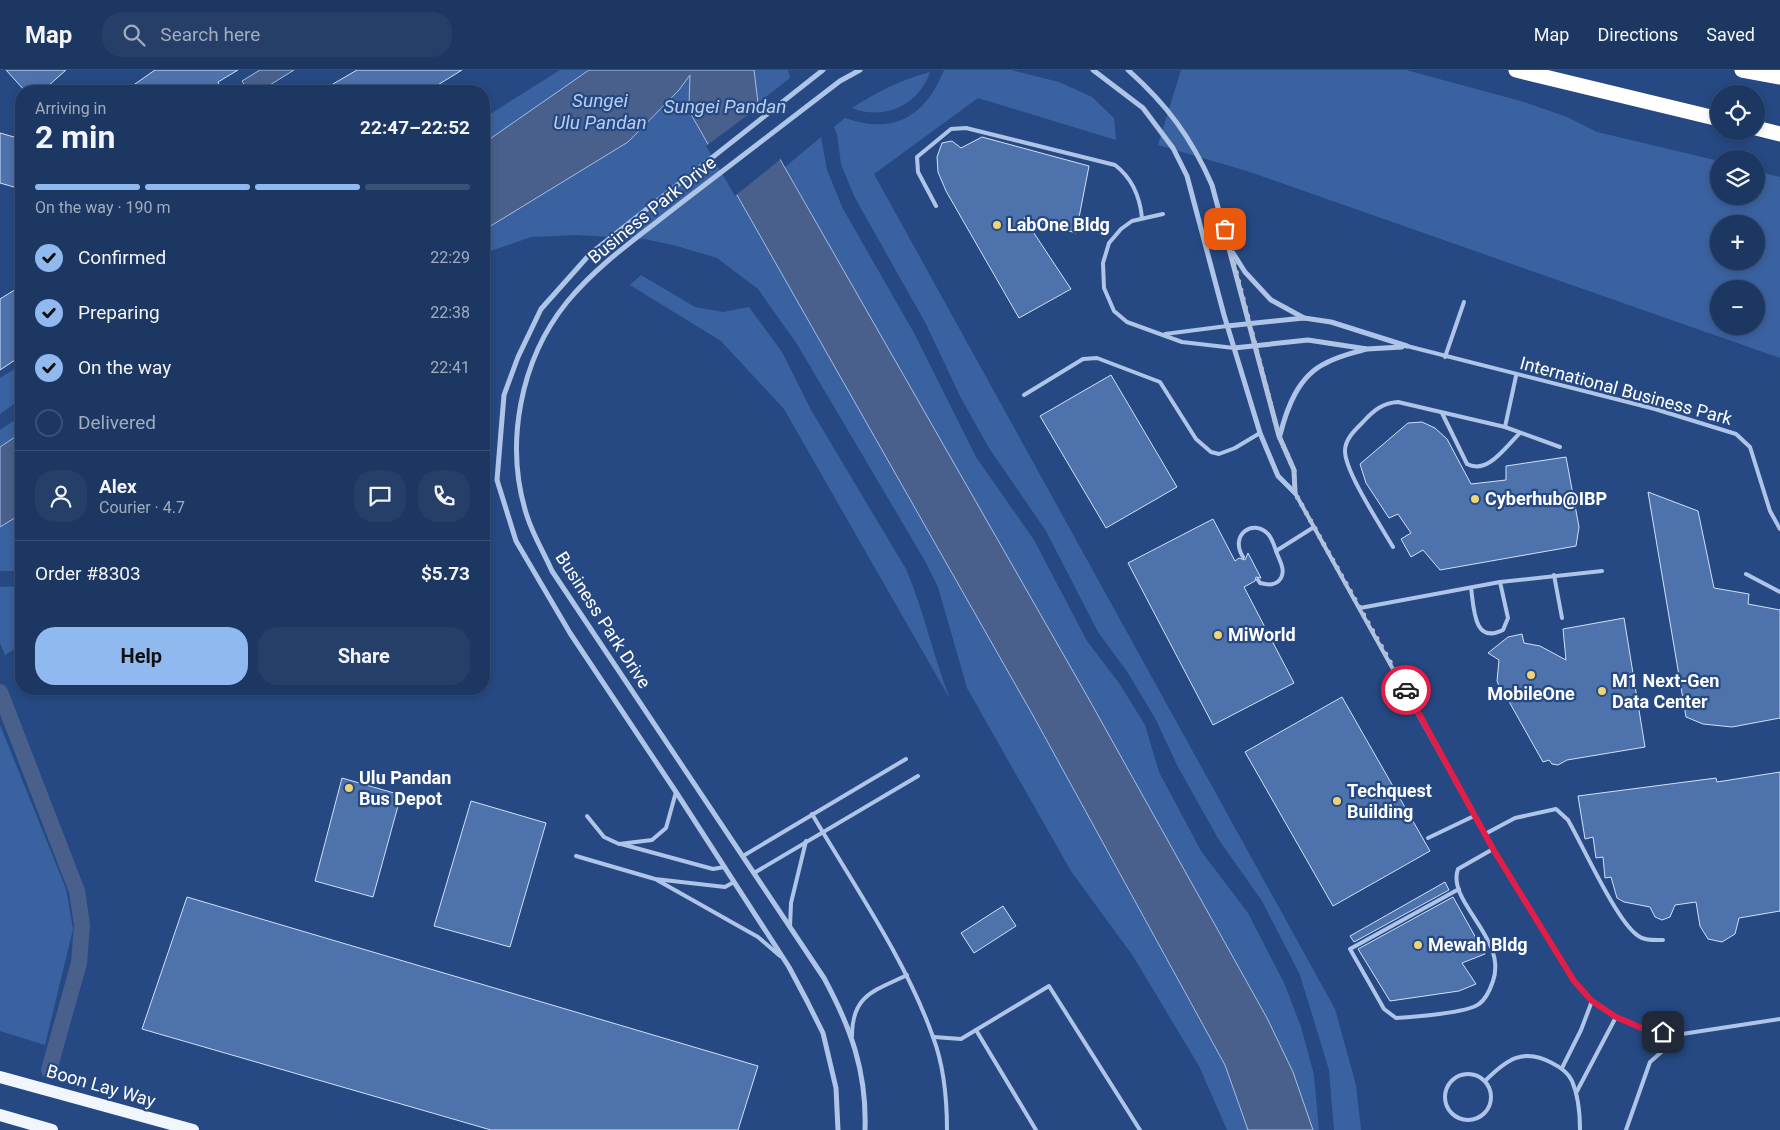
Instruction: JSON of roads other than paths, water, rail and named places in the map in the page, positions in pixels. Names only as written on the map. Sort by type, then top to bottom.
[{"type":"highway","points":[[1516,70],[1710,116]]},
{"type":"highway","points":[[1742,70],[1780,77]]},
{"type":"highway","points":[[1765,130],[1780,134]]},
{"type":"main road","name":"Boon Lay Way","points":[[0,1077],[193,1130]]},
{"type":"main road","points":[[0,1115],[52,1130]]},
{"type":"street","name":"Business Park Drive","points":[[823,70],[590,254],[541,309],[518,358],[504,395],[497,480],[516,541],[570,633],[676,792],[783,959],[823,1033],[836,1088],[838,1130]]},
{"type":"street","name":"Business Park Drive","points":[[860,70],[840,81],[613,256],[568,301],[546,333],[531,365],[523,397],[516,450],[519,481],[528,517],[552,571],[824,978],[845,1018],[862,1075],[866,1110],[865,1130]]},
{"type":"street","points":[[1093,70],[1143,108],[1173,148],[1187,176],[1227,326],[1260,433],[1278,476],[1295,493]]},
{"type":"street","points":[[1128,70],[1155,95],[1178,121],[1200,157],[1212,185],[1279,436],[1294,470],[1295,493]]},
{"type":"street","points":[[1230,248],[1245,272],[1271,300],[1304,318]]},
{"type":"street","name":"International Business Park","points":[[1227,326],[1304,318],[1331,322],[1406,346]]},
{"type":"street","name":"International Business Park","points":[[1234,348],[1308,340],[1367,349],[1406,346]]},
{"type":"street","points":[[1279,436],[1285,414],[1302,383],[1325,363],[1367,349]]},
{"type":"lane","points":[[936,206],[918,172],[917,157],[951,129],[966,128],[1115,165],[1125,173],[1134,189],[1141,206],[1142,218]]},
{"type":"lane","points":[[1163,214],[1142,218],[1121,229],[1109,243],[1103,263],[1104,288],[1114,311],[1128,322],[1182,342],[1234,348]]},
{"type":"lane","points":[[1445,357],[1464,302]]},
{"type":"lane","points":[[1163,334],[1227,326]]},
{"type":"lane","name":"International Business Park","points":[[1406,346],[1516,376],[1655,410],[1725,429],[1736,434],[1750,447],[1767,504],[1780,529]]},
{"type":"lane","points":[[1024,395],[1082,359],[1096,358],[1160,382],[1196,439],[1211,452],[1219,454],[1235,448],[1260,433]]},
{"type":"lane","points":[[1504,427],[1516,376]]},
{"type":"lane","points":[[1393,547],[1347,465],[1344,450],[1349,436],[1373,411],[1387,402],[1398,402],[1504,427],[1560,447]]},
{"type":"lane","points":[[1442,413],[1467,464],[1473,468],[1486,466],[1520,433]]},
{"type":"lane","points":[[1295,493],[1493,849],[1574,981],[1592,1001],[1616,1017],[1644,1029],[1682,1034],[1780,1019]]},
{"type":"lane","points":[[1276,551],[1314,527]]},
{"type":"lane","points":[[1243,556],[1238,548],[1238,541],[1244,532],[1253,528],[1260,528],[1269,535],[1283,567],[1282,577],[1275,584],[1267,585],[1260,583],[1258,580]]},
{"type":"lane","points":[[1360,608],[1500,582],[1554,574],[1602,571]]},
{"type":"lane","points":[[1554,574],[1562,618]]},
{"type":"lane","points":[[1746,574],[1780,592]]},
{"type":"lane","points":[[1471,588],[1477,624],[1487,634],[1494,634],[1503,630],[1508,618],[1500,582]]},
{"type":"lane","points":[[743,856],[906,759]]},
{"type":"lane","points":[[754,873],[918,776]]},
{"type":"lane","points":[[619,844],[652,840],[666,828],[676,792]]},
{"type":"lane","points":[[1485,834],[1515,818],[1556,809],[1568,820],[1623,922],[1638,936],[1649,940],[1663,940]]},
{"type":"lane","points":[[812,814],[907,976],[934,1037],[942,1070],[948,1130]]},
{"type":"lane","points":[[587,816],[604,837],[619,844],[713,869],[724,867]]},
{"type":"lane","points":[[1428,838],[1474,816]]},
{"type":"lane","points":[[790,927],[793,890],[806,841]]},
{"type":"lane","points":[[1459,889],[1350,949],[1384,1009],[1396,1018],[1429,1016],[1478,1005],[1489,992],[1495,975],[1494,950],[1459,889],[1456,877],[1458,869],[1493,849]]},
{"type":"lane","points":[[576,856],[655,879],[725,887],[734,882]]},
{"type":"lane","points":[[655,879],[758,936],[783,959]]},
{"type":"lane","points":[[852,1038],[852,1019],[861,999],[907,976]]},
{"type":"lane","points":[[934,1037],[961,1039],[1049,986],[1140,1130]]},
{"type":"lane","points":[[1562,1068],[1581,1030],[1592,1001]]},
{"type":"lane","points":[[1575,1093],[1616,1017]]},
{"type":"lane","points":[[976,1030],[1036,1130]]},
{"type":"lane","points":[[1626,1130],[1650,1062],[1682,1034]]},
{"type":"lane","points":[[1485,1081],[1506,1062],[1517,1057],[1531,1055],[1562,1068],[1572,1079],[1580,1130]]},
{"type":"lane","points":[[1469,1074],[1478,1076],[1485,1081],[1491,1097],[1484,1114],[1467,1120],[1458,1118],[1451,1112],[1445,1096],[1447,1087],[1452,1080],[1460,1075],[1469,1074]]},
{"type":"water","points":[[260,70],[294,70],[270,85],[244,85],[242,81]]},
{"type":"water","name":"Sungei Pandan","points":[[589,70],[754,70],[758,103],[769,140],[1086,694],[1267,1018],[1293,1072],[1313,1130],[1248,1130],[1225,1065],[1035,719],[692,116],[689,103],[690,75],[679,90],[628,142],[490,226],[490,139]]},
{"type":"water","points":[[15,437],[15,518],[0,527],[0,447]]},
{"type":"waterway","points":[[0,692],[77,891],[82,925],[79,963],[49,1070]]},
{"type":"place","name":"LabOne Bldg","points":[[997,225]]},
{"type":"place","name":"Cyberhub@IBP","points":[[1475,499]]},
{"type":"place","name":"MiWorld","points":[[1218,635]]},
{"type":"place","name":"MobileOne","points":[[1531,675]]},
{"type":"place","name":"M1 Next-Gen Data Center","points":[[1602,691]]},
{"type":"place","name":"Ulu Pandan Bus Depot","points":[[349,788]]},
{"type":"place","name":"Techquest Building","points":[[1337,801]]},
{"type":"place","name":"Mewah Bldg","points":[[1418,945]]},
{"type":"water label","name":"Sungei Ulu Pandan","points":[[600,111]]}]
